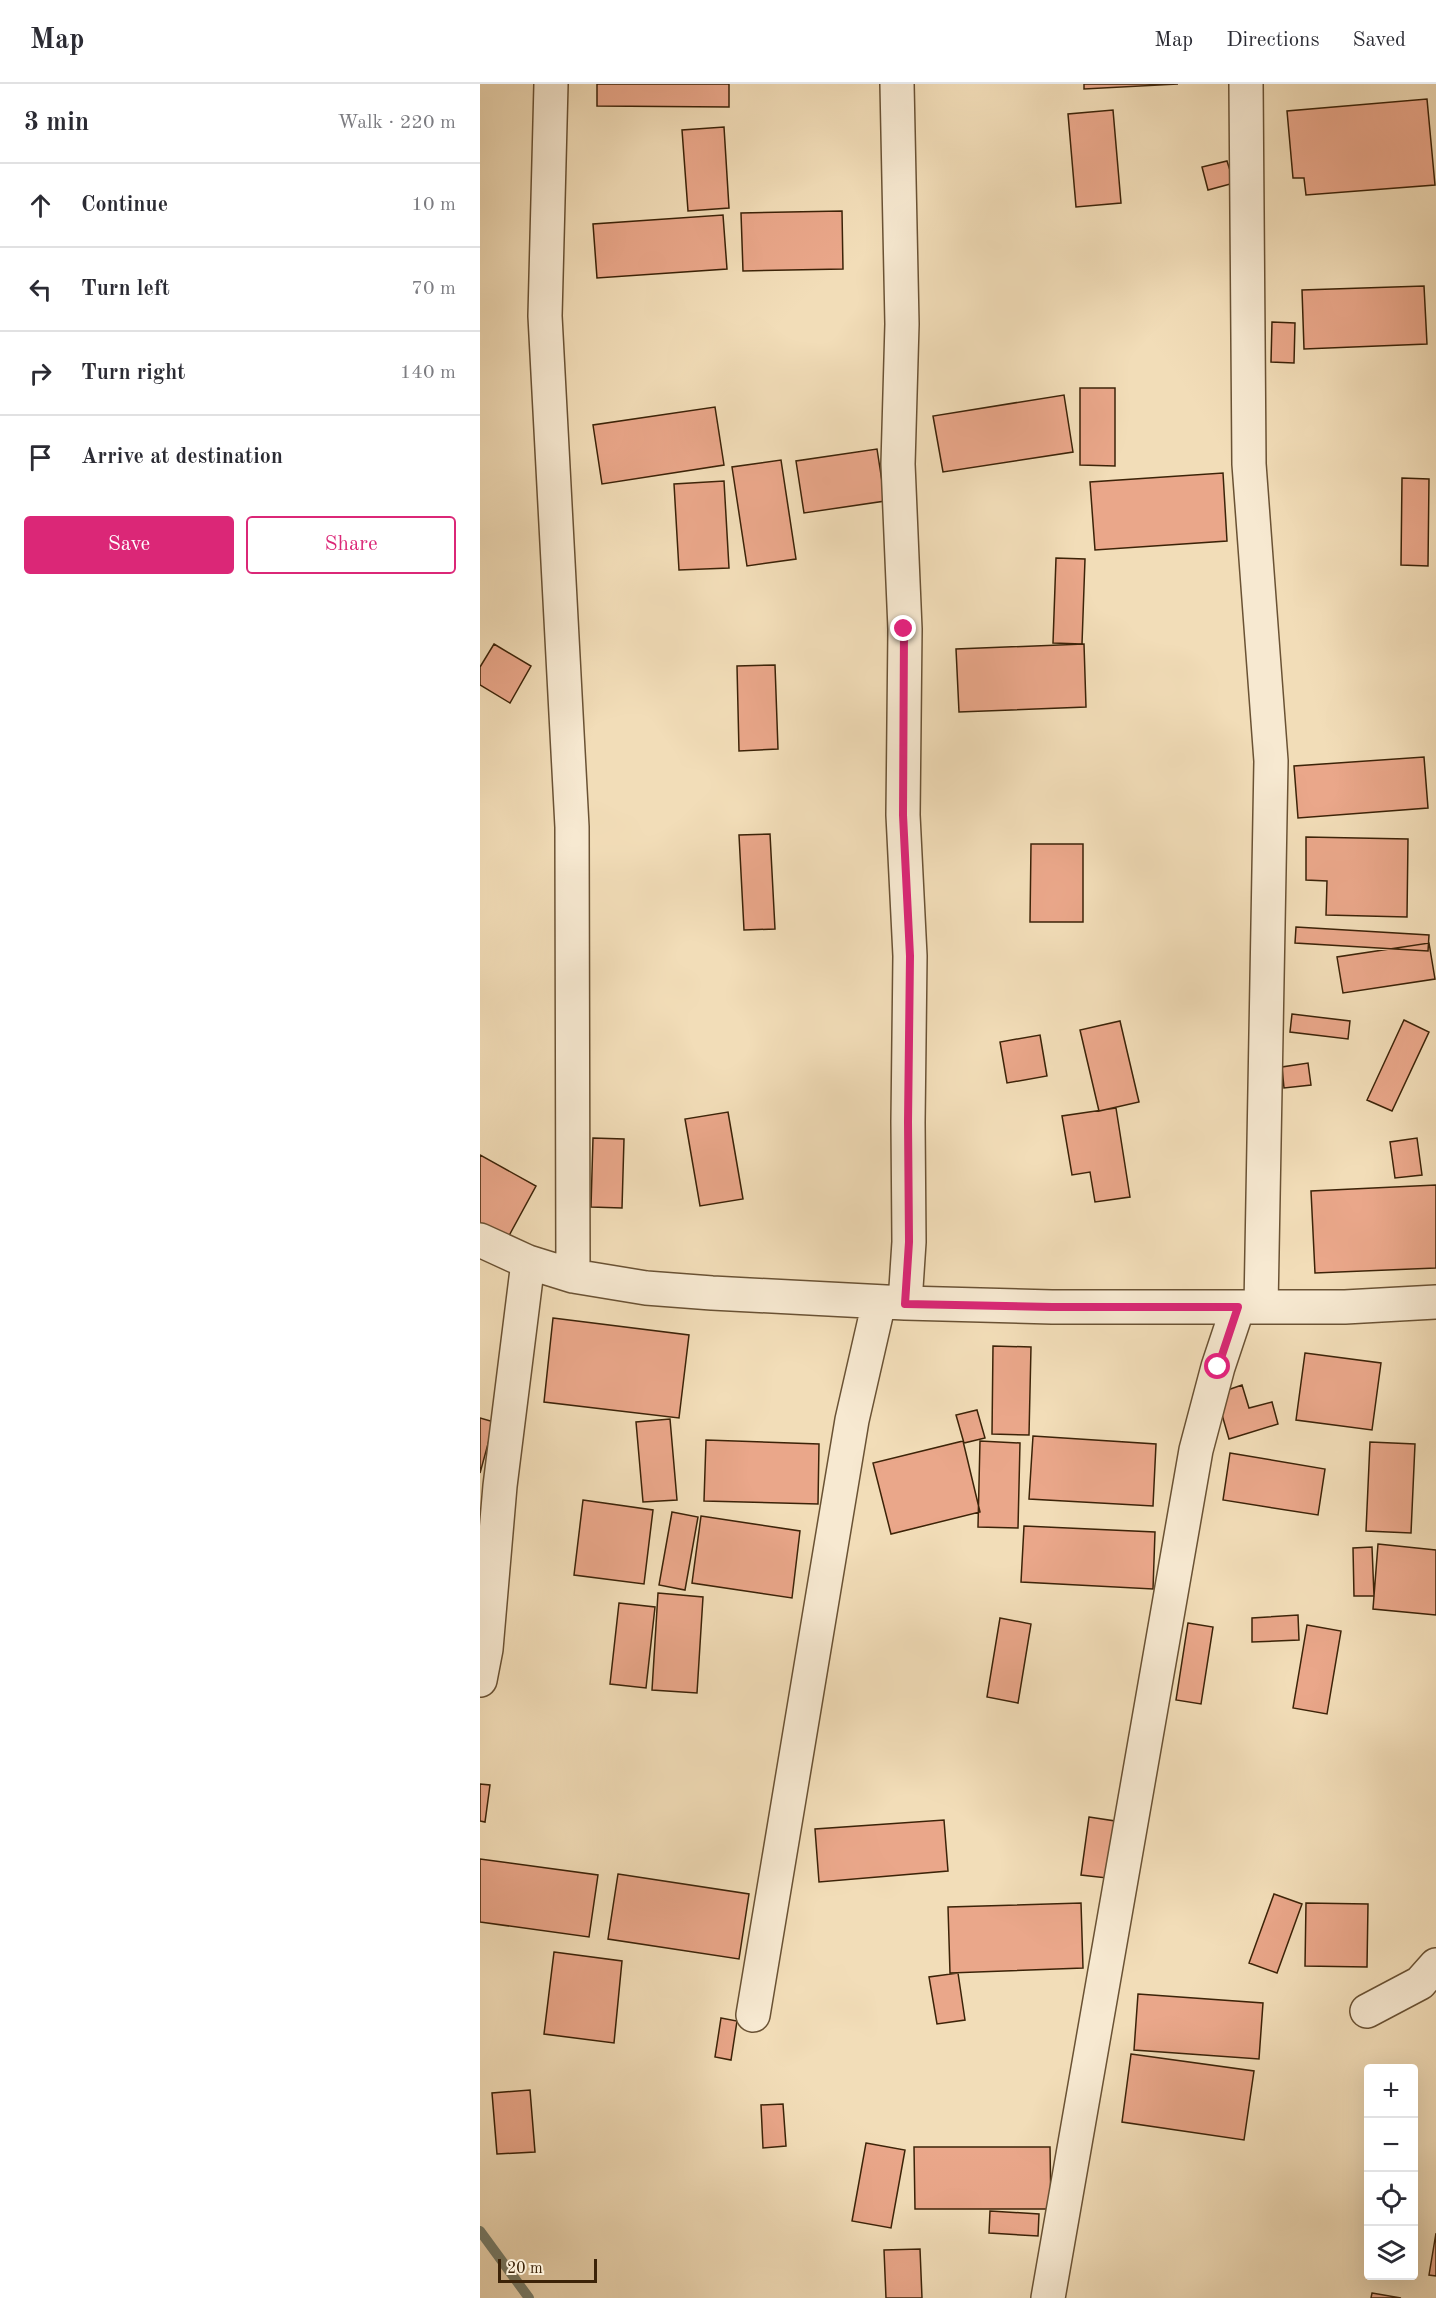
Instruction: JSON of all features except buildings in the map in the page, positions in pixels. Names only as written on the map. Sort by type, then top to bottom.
[{"type":"street","points":[[551,84],[545,316],[572,827],[573,1276]]},
{"type":"street","points":[[753,2015],[852,1420],[892,1303],[909,1242],[910,956],[903,815],[904,629],[898,464],[902,324],[897,84]]},
{"type":"street","points":[[1048,2298],[1196,1450],[1218,1367],[1250,1307],[1271,761],[1249,464],[1246,84]]},
{"type":"street","points":[[480,1240],[528,1262],[573,1276],[657,1288],[892,1303],[1052,1307],[1345,1307],[1436,1302]]},
{"type":"street","points":[[480,1680],[486,1649],[500,1486],[528,1262]]},
{"type":"street","points":[[1367,2011],[1420,1983],[1436,1965]]},
{"type":"waterway","points":[[480,2231],[529,2298]]},
{"type":"route","points":[[904,629],[903,815],[910,956],[909,1242],[905,1304],[1138,1308],[1238,1307],[1218,1367]]}]
